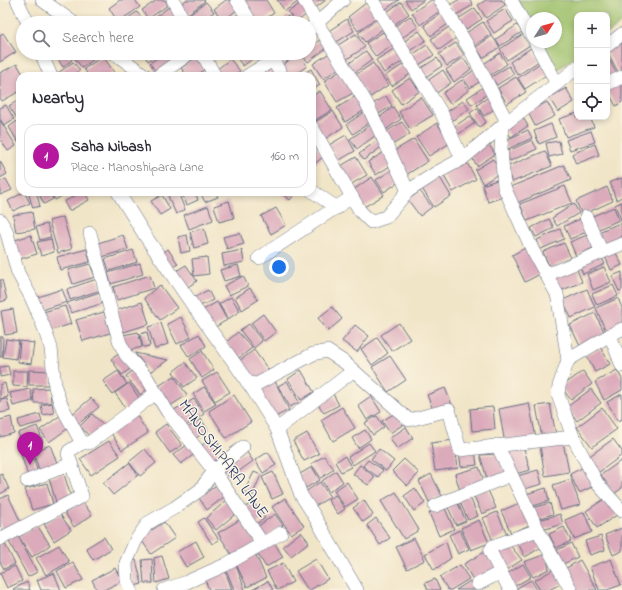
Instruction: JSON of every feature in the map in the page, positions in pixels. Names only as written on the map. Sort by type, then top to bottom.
[{"type":"street","points":[[17,0],[25,16]]},
{"type":"street","points":[[42,0],[64,16]]},
{"type":"street","points":[[173,0],[181,16]]},
{"type":"street","points":[[237,0],[247,16]]},
{"type":"street","points":[[304,0],[310,16]]},
{"type":"street","points":[[316,23],[343,0]]},
{"type":"street","points":[[372,0],[442,114],[462,159]]},
{"type":"street","points":[[440,0],[472,53],[505,124],[501,148],[504,187],[533,252],[557,294],[568,360],[559,386],[558,395],[573,437],[597,483],[622,511]]},
{"type":"street","points":[[512,0],[526,26]]},
{"type":"street","points":[[316,30],[367,104],[408,191]]},
{"type":"street","points":[[610,44],[622,34]]},
{"type":"street","points":[[538,48],[557,84]]},
{"type":"street","points":[[44,60],[49,72]]},
{"type":"street","points":[[124,60],[140,72]]},
{"type":"street","points":[[164,72],[180,60]]},
{"type":"street","points":[[206,60],[213,72]]},
{"type":"street","points":[[252,72],[268,60]]},
{"type":"street","points":[[276,60],[280,72]]},
{"type":"street","points":[[316,135],[360,211],[371,222],[386,218],[408,191],[436,173],[462,159],[574,70]]},
{"type":"street","points":[[610,83],[622,77]]},
{"type":"street","points":[[316,194],[337,208]]},
{"type":"street","points":[[120,196],[146,237],[248,382],[277,429],[301,495],[357,590]]},
{"type":"street","points":[[259,258],[352,197]]},
{"type":"street","points":[[586,217],[602,252]]},
{"type":"street","points":[[0,220],[6,230],[18,273],[31,297],[51,348],[55,387],[60,402],[82,442],[69,451],[68,454],[82,496],[0,539]]},
{"type":"street","name":"MANOSHIPARA LANE","points":[[90,233],[120,343],[126,355],[147,378],[167,411],[214,471],[263,544]]},
{"type":"street","points":[[546,275],[622,244]]},
{"type":"street","points":[[568,360],[610,335],[622,330]]},
{"type":"street","points":[[610,335],[622,366]]},
{"type":"street","points":[[248,382],[257,384],[313,354],[327,351],[344,362],[409,420],[449,410],[460,450],[573,437]]},
{"type":"street","points":[[277,429],[353,371]]},
{"type":"street","name":"MANOSHIPARA LANE","points":[[82,442],[89,443],[156,393]]},
{"type":"street","points":[[497,446],[538,530],[571,590]]},
{"type":"street","points":[[131,590],[127,581],[126,563],[136,540],[148,523],[174,508],[200,490],[214,471],[242,447]]},
{"type":"street","points":[[27,481],[71,464]]},
{"type":"street","points":[[435,506],[511,475]]},
{"type":"street","points":[[510,590],[490,551],[493,546],[538,530]]},
{"type":"street","points":[[164,590],[187,582],[225,565],[281,533]]},
{"type":"street","points":[[478,584],[501,572]]},
{"type":"green space","points":[[517,0],[622,0],[622,23],[610,32],[610,12],[574,12],[574,58],[557,70],[544,48],[562,48],[562,12],[526,12],[526,16]]},
{"type":"building","points":[[120,0],[135,0],[140,7],[127,16],[114,16],[109,8]]},
{"type":"building","points":[[157,0],[165,0],[168,5],[152,16],[146,16],[142,10]]},
{"type":"building","points":[[186,0],[205,1],[187,15],[180,5]]},
{"type":"building","points":[[226,0],[229,0],[237,10],[229,16],[219,16],[214,9]]},
{"type":"building","points":[[248,0],[266,0],[274,13],[270,16],[251,16],[243,3]]},
{"type":"building","points":[[277,0],[298,0],[299,1],[285,11]]},
{"type":"building","points":[[309,0],[326,0],[315,8]]},
{"type":"building","points":[[378,0],[399,0],[383,11]]},
{"type":"building","points":[[405,0],[424,0],[411,9]]},
{"type":"building","points":[[433,0],[440,11],[420,25],[412,13]]},
{"type":"building","points":[[458,0],[470,0],[473,5],[456,15],[450,5]]},
{"type":"building","points":[[486,0],[502,0],[505,5],[486,18],[478,5]]},
{"type":"building","points":[[206,2],[214,12],[209,16],[189,15]]},
{"type":"building","points":[[401,2],[409,14],[392,26],[384,14]]},
{"type":"building","points":[[301,3],[308,13],[304,16],[291,16],[288,12]]},
{"type":"building","points":[[366,3],[377,17],[358,31],[348,17]]},
{"type":"building","points":[[169,7],[176,16],[157,16]]},
{"type":"building","points":[[475,8],[482,19],[465,30],[458,19]]},
{"type":"building","points":[[505,9],[513,21],[494,33],[486,21]]},
{"type":"building","points":[[137,12],[140,16],[131,16]]},
{"type":"building","points":[[441,13],[448,24],[431,36],[424,25]]},
{"type":"building","points":[[410,16],[418,27],[400,39],[392,28]]},
{"type":"building","points":[[347,19],[354,31],[335,43],[327,32]]},
{"type":"building","points":[[377,19],[384,28],[365,42],[358,33]]},
{"type":"building","points":[[483,22],[491,34],[474,46],[466,33]]},
{"type":"building","points":[[517,25],[522,32],[500,46],[496,39]]},
{"type":"building","points":[[449,27],[456,38],[439,50],[431,39]]},
{"type":"building","points":[[419,31],[426,40],[408,52],[402,43]]},
{"type":"building","points":[[383,32],[393,45],[376,57],[366,43]]},
{"type":"building","points":[[3,33],[16,52],[0,62],[0,35]]},
{"type":"building","points":[[356,34],[365,47],[344,61],[335,47]]},
{"type":"building","points":[[523,34],[526,39],[526,48],[507,60],[500,49]]},
{"type":"building","points":[[492,36],[500,47],[483,58],[476,47]]},
{"type":"building","points":[[321,39],[328,47],[316,56],[316,43]]},
{"type":"building","points":[[622,41],[622,73],[619,74],[610,57],[610,49]]},
{"type":"building","points":[[456,43],[464,55],[447,66],[439,54]]},
{"type":"building","points":[[427,45],[434,55],[416,67],[409,57]]},
{"type":"building","points":[[395,48],[403,61],[384,73],[376,60]]},
{"type":"building","points":[[531,48],[539,61],[518,75],[510,62]]},
{"type":"building","points":[[366,51],[372,60],[354,73],[348,64]]},
{"type":"building","points":[[331,52],[341,67],[323,79],[313,64]]},
{"type":"building","points":[[500,53],[507,64],[489,76],[482,65]]},
{"type":"building","points":[[437,58],[442,66],[424,78],[418,70]]},
{"type":"building","points":[[463,58],[471,69],[454,82],[446,70]]},
{"type":"building","points":[[59,60],[72,60],[63,67]]},
{"type":"building","points":[[76,60],[93,60],[82,68]]},
{"type":"building","points":[[97,60],[106,60],[114,72],[86,72],[84,69]]},
{"type":"building","points":[[154,60],[176,61],[160,72],[156,72],[150,63]]},
{"type":"building","points":[[192,60],[203,60],[208,67],[201,72],[184,72],[181,68]]},
{"type":"building","points":[[231,60],[240,71],[216,72],[215,71]]},
{"type":"building","points":[[238,60],[251,60],[243,66]]},
{"type":"building","points":[[290,60],[303,60],[307,66],[299,72],[283,72],[280,67]]},
{"type":"building","points":[[610,61],[618,76],[610,80]]},
{"type":"building","points":[[73,62],[80,70],[77,72],[59,72]]},
{"type":"building","points":[[373,63],[388,85],[369,98],[354,76]]},
{"type":"building","points":[[540,63],[548,74],[525,89],[518,78]]},
{"type":"building","points":[[17,64],[22,72],[16,72],[16,93],[2,101],[0,98],[0,73]]},
{"type":"building","points":[[404,64],[410,74],[392,86],[385,76]]},
{"type":"building","points":[[509,66],[514,74],[497,85],[491,77]]},
{"type":"building","points":[[271,69],[273,72],[266,72]]},
{"type":"building","points":[[311,69],[313,72],[306,72]]},
{"type":"building","points":[[342,70],[355,92],[337,102],[324,81]]},
{"type":"building","points":[[443,70],[451,83],[435,94],[427,81]]},
{"type":"building","points":[[474,70],[481,81],[470,88],[463,78]]},
{"type":"building","points":[[516,77],[526,92],[507,104],[498,88]]},
{"type":"building","points":[[316,78],[320,85],[316,88]]},
{"type":"building","points":[[410,78],[420,91],[401,104],[392,90]]},
{"type":"building","points":[[462,80],[469,90],[450,104],[443,93]]},
{"type":"building","points":[[618,81],[622,88],[622,102],[616,106],[610,95],[610,88]]},
{"type":"building","points":[[485,86],[489,93],[472,105],[467,98]]},
{"type":"building","points":[[566,88],[574,102],[558,112],[549,98]]},
{"type":"building","points":[[320,91],[332,110],[316,120],[316,94]]},
{"type":"building","points":[[356,96],[365,110],[345,122],[337,108]]},
{"type":"building","points":[[386,96],[392,106],[377,115],[371,105]]},
{"type":"building","points":[[490,96],[497,107],[484,116],[477,105]]},
{"type":"building","points":[[421,97],[433,115],[410,129],[399,112]]},
{"type":"building","points":[[463,101],[469,109],[450,122],[445,113]]},
{"type":"building","points":[[16,102],[16,117],[9,106]]},
{"type":"building","points":[[547,102],[555,116],[535,126],[528,112]]},
{"type":"building","points":[[6,105],[14,119],[4,125],[0,119],[0,108]]},
{"type":"building","points":[[393,107],[401,119],[384,131],[376,120]]},
{"type":"building","points":[[477,108],[486,122],[479,127],[470,113]]},
{"type":"building","points":[[333,111],[343,127],[325,139],[316,121]]},
{"type":"building","points":[[366,111],[372,121],[353,134],[347,124]]},
{"type":"building","points":[[574,114],[574,120],[591,120],[594,127],[566,137],[559,119]]},
{"type":"building","points":[[470,116],[475,123],[457,135],[452,128]]},
{"type":"building","points":[[522,116],[528,126],[511,137],[504,127]]},
{"type":"building","points":[[0,120],[16,146],[8,151],[0,139]]},
{"type":"building","points":[[16,122],[16,139],[9,127]]},
{"type":"building","points":[[402,122],[410,134],[392,145],[384,133]]},
{"type":"building","points":[[373,123],[379,133],[357,149],[350,139]]},
{"type":"building","points":[[437,123],[450,143],[429,156],[416,137]]},
{"type":"building","points":[[551,124],[556,137],[539,144],[534,131]]},
{"type":"building","points":[[528,130],[532,138],[508,149],[504,141]]},
{"type":"building","points":[[591,131],[595,142],[570,150],[566,140]]},
{"type":"building","points":[[346,135],[355,151],[338,161],[329,145]]},
{"type":"building","points":[[380,138],[384,145],[364,160],[359,154]]},
{"type":"building","points":[[414,139],[428,161],[406,175],[392,152]]},
{"type":"building","points":[[532,140],[537,149],[510,161],[506,152]]},
{"type":"building","points":[[559,141],[562,154],[549,157],[546,143]]},
{"type":"building","points":[[488,143],[495,154],[477,166],[470,155]]},
{"type":"building","points":[[595,144],[599,155],[576,164],[572,154]]},
{"type":"building","points":[[316,147],[323,157],[316,163]]},
{"type":"building","points":[[545,151],[552,166],[512,182],[506,167]]},
{"type":"building","points":[[384,152],[393,164],[376,175],[368,162]]},
{"type":"building","points":[[356,157],[367,175],[350,185],[339,167]]},
{"type":"building","points":[[493,159],[501,172],[483,184],[475,170]]},
{"type":"building","points":[[0,161],[7,174],[0,178]]},
{"type":"building","points":[[466,161],[476,179],[453,192],[443,174]]},
{"type":"building","points":[[564,165],[571,180],[517,203],[510,187]]},
{"type":"building","points":[[394,169],[402,180],[384,192],[376,180]]},
{"type":"building","points":[[439,176],[451,196],[434,207],[421,187]]},
{"type":"building","points":[[372,177],[384,195],[364,207],[353,190]]},
{"type":"building","points":[[622,178],[622,197],[616,200],[610,182]]},
{"type":"building","points":[[6,179],[12,190],[0,195],[0,182]]},
{"type":"building","points":[[497,180],[503,197],[488,202],[482,185]]},
{"type":"building","points":[[565,186],[572,203],[527,221],[520,204]]},
{"type":"building","points":[[607,187],[613,201],[582,215],[576,201]]},
{"type":"building","points":[[420,191],[432,207],[420,216],[408,200]]},
{"type":"building","points":[[17,196],[26,196],[30,203],[13,211],[8,201]]},
{"type":"building","points":[[29,196],[37,196],[40,206],[33,208]]},
{"type":"building","points":[[40,196],[51,196],[53,199],[44,204]]},
{"type":"building","points":[[52,196],[62,196],[55,200]]},
{"type":"building","points":[[74,196],[87,196],[89,200],[69,211],[64,202]]},
{"type":"building","points":[[163,196],[170,209],[160,215],[151,201]]},
{"type":"building","points":[[168,196],[180,196],[185,210],[176,214]]},
{"type":"building","points":[[183,196],[196,196],[198,200],[187,205]]},
{"type":"building","points":[[202,196],[218,197],[205,202]]},
{"type":"building","points":[[285,196],[294,196],[290,200]]},
{"type":"building","points":[[229,201],[234,218],[219,222],[214,206]]},
{"type":"building","points":[[622,202],[622,222],[615,205]]},
{"type":"building","points":[[574,204],[579,213],[557,226],[552,218]]},
{"type":"building","points":[[208,206],[213,220],[189,229],[184,215]]},
{"type":"building","points":[[614,207],[619,220],[594,231],[588,218]]},
{"type":"building","points":[[276,208],[286,225],[271,234],[261,216]]},
{"type":"building","points":[[32,212],[35,229],[16,232],[13,215]]},
{"type":"building","points":[[63,217],[72,249],[58,253],[49,221]]},
{"type":"building","points":[[585,217],[591,230],[570,239],[564,226]]},
{"type":"building","points":[[549,219],[554,228],[536,237],[531,228]]},
{"type":"building","points":[[620,223],[622,227],[622,237],[602,246],[596,233]]},
{"type":"building","points":[[47,224],[51,237],[40,240],[36,227]]},
{"type":"building","points":[[204,228],[208,244],[194,248],[190,232]]},
{"type":"building","points":[[560,229],[564,239],[541,249],[537,240]]},
{"type":"building","points":[[240,233],[244,244],[227,249],[223,237]]},
{"type":"building","points":[[592,233],[597,246],[576,256],[570,242]]},
{"type":"building","points":[[31,235],[37,254],[20,259],[15,240]]},
{"type":"building","points":[[123,235],[128,249],[99,258],[95,244]]},
{"type":"building","points":[[187,235],[190,251],[181,253],[178,237]]},
{"type":"building","points":[[51,239],[54,252],[41,256],[37,242]]},
{"type":"building","points":[[564,243],[571,258],[550,268],[543,252]]},
{"type":"building","points":[[529,246],[542,273],[525,282],[512,255]]},
{"type":"building","points":[[87,249],[90,262],[60,270],[57,257]]},
{"type":"building","points":[[168,249],[178,264],[170,269],[160,255]]},
{"type":"building","points":[[614,249],[622,265],[611,270],[604,254]]},
{"type":"building","points":[[133,250],[137,262],[109,271],[105,259]]},
{"type":"building","points":[[242,250],[244,262],[224,266],[222,254]]},
{"type":"building","points":[[600,254],[605,264],[583,274],[579,264]]},
{"type":"building","points":[[207,257],[209,274],[194,276],[192,259]]},
{"type":"building","points":[[140,263],[143,274],[111,284],[108,273]]},
{"type":"building","points":[[90,264],[95,277],[73,284],[68,270]]},
{"type":"building","points":[[186,265],[197,281],[183,290],[173,273]]},
{"type":"building","points":[[238,265],[241,276],[224,281],[220,270]]},
{"type":"building","points":[[576,267],[582,282],[560,291],[554,277]]},
{"type":"building","points":[[604,267],[611,282],[593,290],[587,274]]},
{"type":"building","points":[[622,272],[622,290],[619,291],[612,276]]},
{"type":"building","points":[[150,275],[154,288],[117,300],[113,287]]},
{"type":"building","points":[[243,276],[248,286],[229,295],[224,286]]},
{"type":"building","points":[[97,279],[101,290],[70,300],[67,289]]},
{"type":"building","points":[[0,280],[2,280],[7,300],[0,302]]},
{"type":"building","points":[[160,285],[177,308],[160,320],[144,298]]},
{"type":"building","points":[[613,285],[618,296],[597,305],[592,294]]},
{"type":"building","points":[[250,288],[258,300],[242,310],[235,298]]},
{"type":"building","points":[[62,289],[67,302],[39,311],[35,298]]},
{"type":"building","points":[[587,289],[595,307],[571,318],[563,300]]},
{"type":"building","points":[[208,290],[213,300],[198,307],[193,298]]},
{"type":"building","points":[[100,292],[104,303],[71,313],[67,303]]},
{"type":"building","points":[[231,297],[240,311],[228,319],[219,304]]},
{"type":"building","points":[[618,298],[622,308],[622,327],[607,334],[596,308]]},
{"type":"building","points":[[142,302],[149,324],[121,333],[114,311]]},
{"type":"building","points":[[217,302],[227,320],[212,329],[201,311]]},
{"type":"building","points":[[65,306],[71,324],[49,331],[43,312]]},
{"type":"building","points":[[332,307],[342,319],[328,331],[318,318]]},
{"type":"building","points":[[13,309],[17,333],[5,335],[1,311]]},
{"type":"building","points":[[104,312],[110,333],[83,341],[76,320]]},
{"type":"building","points":[[595,313],[605,334],[580,346],[570,325]]},
{"type":"building","points":[[263,314],[276,332],[264,341],[251,323]]},
{"type":"building","points":[[181,317],[191,337],[177,344],[167,324]]},
{"type":"building","points":[[161,323],[168,344],[155,349],[148,327]]},
{"type":"building","points":[[399,323],[410,339],[392,351],[381,335]]},
{"type":"building","points":[[249,324],[262,341],[254,348],[240,330]]},
{"type":"building","points":[[355,325],[369,336],[357,352],[342,341]]},
{"type":"building","points":[[138,332],[142,347],[127,351],[123,335]]},
{"type":"building","points":[[147,332],[150,346],[143,347],[140,334]]},
{"type":"building","points":[[238,332],[252,348],[239,358],[226,342]]},
{"type":"building","points":[[199,334],[206,346],[189,357],[181,345]]},
{"type":"building","points":[[0,337],[3,337],[2,357],[0,357]]},
{"type":"building","points":[[377,338],[388,353],[372,365],[361,349]]},
{"type":"building","points":[[6,339],[19,341],[16,359],[3,357]]},
{"type":"building","points":[[20,341],[34,343],[31,364],[18,362]]},
{"type":"building","points":[[601,348],[610,364],[595,372],[586,355]]},
{"type":"building","points":[[254,350],[270,372],[255,383],[239,361]]},
{"type":"building","points":[[202,351],[214,370],[202,378],[190,359]]},
{"type":"building","points":[[135,353],[168,360],[150,372]]},
{"type":"building","points":[[119,354],[130,369],[122,375],[111,359]]},
{"type":"building","points":[[390,356],[406,380],[388,392],[372,367]]},
{"type":"building","points":[[185,362],[197,378],[184,387],[173,372]]},
{"type":"building","points":[[8,366],[10,375],[0,377],[0,367]]},
{"type":"building","points":[[135,369],[149,388],[140,395],[126,376]]},
{"type":"building","points":[[29,370],[51,371],[51,385],[29,385]]},
{"type":"building","points":[[301,370],[314,392],[301,400],[288,379]]},
{"type":"building","points":[[617,370],[622,379],[622,390],[604,400],[595,382]]},
{"type":"building","points":[[13,371],[28,371],[27,387],[13,386]]},
{"type":"building","points":[[118,371],[127,384],[112,394],[103,381]]},
{"type":"building","points":[[583,371],[592,384],[571,400],[561,387]]},
{"type":"building","points":[[217,372],[230,392],[215,401],[202,381]]},
{"type":"building","points":[[174,376],[187,395],[170,406],[157,387]]},
{"type":"building","points":[[274,379],[289,410],[271,419],[256,388]]},
{"type":"building","points":[[287,381],[299,402],[290,407],[278,386]]},
{"type":"building","points":[[5,383],[8,397],[0,399],[0,385]]},
{"type":"building","points":[[129,383],[141,401],[127,410],[115,393]]},
{"type":"building","points":[[204,387],[216,404],[204,411],[193,394]]},
{"type":"building","points":[[50,388],[51,403],[34,403],[33,389]]},
{"type":"building","points":[[445,388],[452,405],[434,412],[427,395]]},
{"type":"building","points":[[30,389],[33,401],[13,406],[10,393]]},
{"type":"building","points":[[591,389],[601,403],[577,421],[567,407]]},
{"type":"building","points":[[332,392],[339,405],[324,413],[316,401]]},
{"type":"building","points":[[622,394],[622,419],[618,421],[607,402]]},
{"type":"building","points":[[234,395],[251,422],[226,438],[209,411]]},
{"type":"building","points":[[371,396],[381,412],[367,420],[358,405]]},
{"type":"building","points":[[91,398],[99,407],[77,425],[70,416]]},
{"type":"building","points":[[7,399],[10,411],[0,413],[0,400]]},
{"type":"building","points":[[194,399],[204,414],[183,428],[172,411]]},
{"type":"building","points":[[52,403],[54,413],[43,415],[41,405]]},
{"type":"building","points":[[529,403],[536,438],[505,444],[499,409]]},
{"type":"building","points":[[550,404],[556,435],[542,438],[536,406]]},
{"type":"building","points":[[342,407],[355,428],[333,441],[321,420]]},
{"type":"building","points":[[493,407],[495,429],[472,431],[470,409]]},
{"type":"building","points":[[602,408],[617,429],[592,447],[577,427]]},
{"type":"building","points":[[397,412],[404,424],[390,433],[382,421]]},
{"type":"building","points":[[135,413],[148,433],[122,450],[109,430]]},
{"type":"building","points":[[40,414],[42,422],[20,428],[18,420]]},
{"type":"building","points":[[92,414],[105,426],[92,439],[80,426]]},
{"type":"building","points":[[61,415],[70,427],[49,442],[40,430]]},
{"type":"building","points":[[377,416],[384,427],[373,435],[365,423]]},
{"type":"building","points":[[11,417],[14,433],[0,437],[0,420]]},
{"type":"building","points":[[201,419],[208,430],[193,440],[186,429]]},
{"type":"building","points":[[166,424],[182,445],[170,453],[155,432]]},
{"type":"building","points":[[37,426],[43,442],[24,449],[18,433]]},
{"type":"building","points":[[406,427],[413,438],[397,449],[390,438]]},
{"type":"building","points":[[365,430],[371,439],[358,448],[352,438]]},
{"type":"building","points":[[307,433],[319,454],[304,461],[293,441]]},
{"type":"building","points":[[214,437],[225,454],[213,462],[202,445]]},
{"type":"building","points":[[613,439],[622,451],[622,455],[598,473],[587,458]]},
{"type":"building","points":[[454,440],[458,468],[435,471],[431,443]]},
{"type":"building","points":[[109,441],[120,456],[91,475],[80,459]]},
{"type":"building","points":[[563,442],[569,472],[545,476],[540,446]]},
{"type":"building","points":[[190,443],[197,452],[181,464],[173,455]]},
{"type":"building","points":[[369,443],[375,451],[353,465],[348,457]]},
{"type":"building","points":[[50,445],[59,468],[41,475],[33,452]]},
{"type":"building","points":[[523,445],[530,470],[511,475],[504,447]]},
{"type":"building","points":[[145,449],[156,463],[140,476],[129,462]]},
{"type":"building","points":[[379,449],[394,461],[386,471],[371,459]]},
{"type":"building","points":[[475,450],[477,465],[461,467],[459,451]]},
{"type":"building","points":[[31,451],[39,476],[29,479],[21,454]]},
{"type":"building","points":[[246,451],[253,461],[230,478],[222,468]]},
{"type":"building","points":[[268,452],[276,465],[263,473],[255,460]]},
{"type":"building","points":[[497,454],[508,476],[488,482],[480,455]]},
{"type":"building","points":[[324,456],[334,469],[321,478],[311,464]]},
{"type":"building","points":[[345,456],[351,467],[341,472],[335,462]]},
{"type":"building","points":[[404,459],[419,473],[407,486],[392,471]]},
{"type":"building","points":[[368,460],[383,470],[378,477],[363,466]]},
{"type":"building","points":[[622,460],[622,488],[614,494],[601,475]]},
{"type":"building","points":[[129,463],[138,475],[113,495],[103,483]]},
{"type":"building","points":[[360,465],[375,477],[368,485],[353,474]]},
{"type":"building","points":[[312,467],[320,480],[306,488],[298,475]]},
{"type":"building","points":[[479,467],[485,484],[460,491],[455,474]]},
{"type":"building","points":[[584,467],[594,486],[579,493],[570,474]]},
{"type":"building","points":[[538,470],[542,484],[521,490],[517,476]]},
{"type":"building","points":[[336,471],[343,482],[329,492],[322,481]]},
{"type":"building","points":[[254,472],[261,475],[252,496],[244,492]]},
{"type":"building","points":[[273,472],[283,494],[272,499],[262,477]]},
{"type":"building","points":[[2,474],[9,489],[0,494],[0,475]]},
{"type":"building","points":[[64,474],[71,497],[56,502],[49,478]]},
{"type":"building","points":[[431,474],[442,496],[429,502],[419,481]]},
{"type":"building","points":[[571,479],[580,505],[561,510],[553,485]]},
{"type":"building","points":[[320,482],[330,497],[312,508],[302,494]]},
{"type":"building","points":[[347,482],[358,499],[345,507],[334,491]]},
{"type":"building","points":[[47,483],[53,504],[32,510],[25,489]]},
{"type":"building","points":[[219,483],[228,494],[207,510],[199,498]]},
{"type":"building","points":[[415,488],[425,503],[414,511],[404,496]]},
{"type":"building","points":[[487,488],[496,508],[482,514],[473,494]]},
{"type":"building","points":[[546,488],[549,501],[530,507],[526,494]]},
{"type":"building","points":[[396,492],[419,530],[404,539],[381,501]]},
{"type":"building","points":[[8,495],[22,525],[4,533],[0,525],[0,499]]},
{"type":"building","points":[[335,495],[345,509],[338,514],[328,500]]},
{"type":"building","points":[[469,495],[478,516],[468,520],[459,500]]},
{"type":"building","points":[[285,498],[304,526],[291,534],[272,507]]},
{"type":"building","points":[[606,498],[617,515],[597,528],[586,511]]},
{"type":"building","points":[[228,499],[239,511],[216,530],[206,518]]},
{"type":"building","points":[[456,499],[466,521],[456,525],[446,503]]},
{"type":"building","points":[[364,500],[373,515],[363,522],[353,508]]},
{"type":"building","points":[[82,501],[92,515],[74,527],[65,513]]},
{"type":"building","points":[[253,502],[265,518],[255,525],[244,508]]},
{"type":"building","points":[[522,502],[532,524],[511,533],[501,511]]},
{"type":"building","points":[[550,503],[553,514],[535,520],[531,508]]},
{"type":"building","points":[[444,506],[454,529],[439,536],[429,513]]},
{"type":"building","points":[[497,512],[507,534],[493,541],[483,518]]},
{"type":"building","points":[[584,512],[592,532],[574,539],[565,520]]},
{"type":"building","points":[[60,514],[71,530],[54,541],[44,524]]},
{"type":"building","points":[[275,514],[283,525],[265,538],[257,527]]},
{"type":"building","points":[[560,514],[563,524],[542,530],[539,520]]},
{"type":"building","points":[[204,518],[219,540],[212,544],[198,522]]},
{"type":"building","points":[[376,518],[390,538],[380,545],[367,525]]},
{"type":"building","points":[[241,519],[256,543],[233,557],[218,533]]},
{"type":"building","points":[[479,520],[489,543],[471,550],[461,528]]},
{"type":"building","points":[[164,522],[175,538],[151,554],[140,538]]},
{"type":"building","points":[[37,525],[50,545],[32,557],[19,537]]},
{"type":"building","points":[[564,527],[571,541],[556,548],[549,534]]},
{"type":"building","points":[[622,528],[622,551],[613,555],[605,535]]},
{"type":"building","points":[[460,530],[469,549],[458,554],[449,535]]},
{"type":"building","points":[[301,532],[309,542],[291,556],[283,546]]},
{"type":"building","points":[[17,534],[37,572],[28,577],[7,538]]},
{"type":"building","points":[[535,535],[540,548],[525,557],[518,543]]},
{"type":"building","points":[[601,536],[605,550],[590,555],[585,541]]},
{"type":"building","points":[[104,537],[111,549],[93,560],[86,548]]},
{"type":"building","points":[[414,538],[425,560],[407,569],[396,547]]},
{"type":"building","points":[[196,541],[204,557],[186,567],[177,552]]},
{"type":"building","points":[[4,542],[15,564],[4,569],[0,562],[0,543]]},
{"type":"building","points":[[274,542],[283,557],[266,567],[257,553]]},
{"type":"building","points":[[446,542],[451,558],[434,570],[425,554]]},
{"type":"building","points":[[571,543],[578,557],[563,564],[557,550]]},
{"type":"building","points":[[59,545],[69,562],[46,575],[36,558]]},
{"type":"building","points":[[510,545],[522,560],[506,570],[496,550]]},
{"type":"building","points":[[486,551],[497,568],[474,582],[464,564]]},
{"type":"building","points":[[546,554],[549,569],[533,577],[524,562]]},
{"type":"building","points":[[256,555],[266,578],[247,587],[236,564]]},
{"type":"building","points":[[162,556],[169,579],[156,583],[154,558]]},
{"type":"building","points":[[152,559],[153,583],[144,583],[142,560]]},
{"type":"building","points":[[316,559],[328,579],[308,590],[296,571]]},
{"type":"building","points":[[611,559],[621,585],[607,590],[599,590],[590,567]]},
{"type":"building","points":[[136,560],[142,584],[134,586],[128,562]]},
{"type":"building","points":[[580,560],[597,590],[576,590],[563,570]]},
{"type":"building","points":[[73,562],[83,580],[66,588],[57,571]]},
{"type":"building","points":[[283,563],[293,582],[277,590],[267,571]]},
{"type":"building","points":[[523,564],[531,577],[513,587],[505,575]]},
{"type":"building","points":[[236,565],[245,590],[234,590],[226,569]]},
{"type":"building","points":[[460,565],[469,579],[451,590],[448,590],[440,577]]},
{"type":"building","points":[[15,566],[22,581],[7,588],[0,573]]},
{"type":"building","points":[[115,568],[122,581],[104,590],[97,590],[92,580]]},
{"type":"building","points":[[554,569],[562,583],[549,590],[540,590],[534,581]]},
{"type":"building","points":[[225,570],[232,590],[209,590],[204,577]]},
{"type":"building","points":[[54,573],[61,590],[41,590],[37,580]]},
{"type":"building","points":[[435,579],[440,590],[428,590],[425,583]]},
{"type":"building","points":[[531,580],[537,590],[514,590]]},
{"type":"building","points":[[268,581],[273,590],[252,590]]},
{"type":"building","points":[[470,581],[475,590],[456,590]]},
{"type":"building","points":[[27,582],[30,590],[13,589]]},
{"type":"place","name":"Saha Nibash","points":[[30,465]]}]
